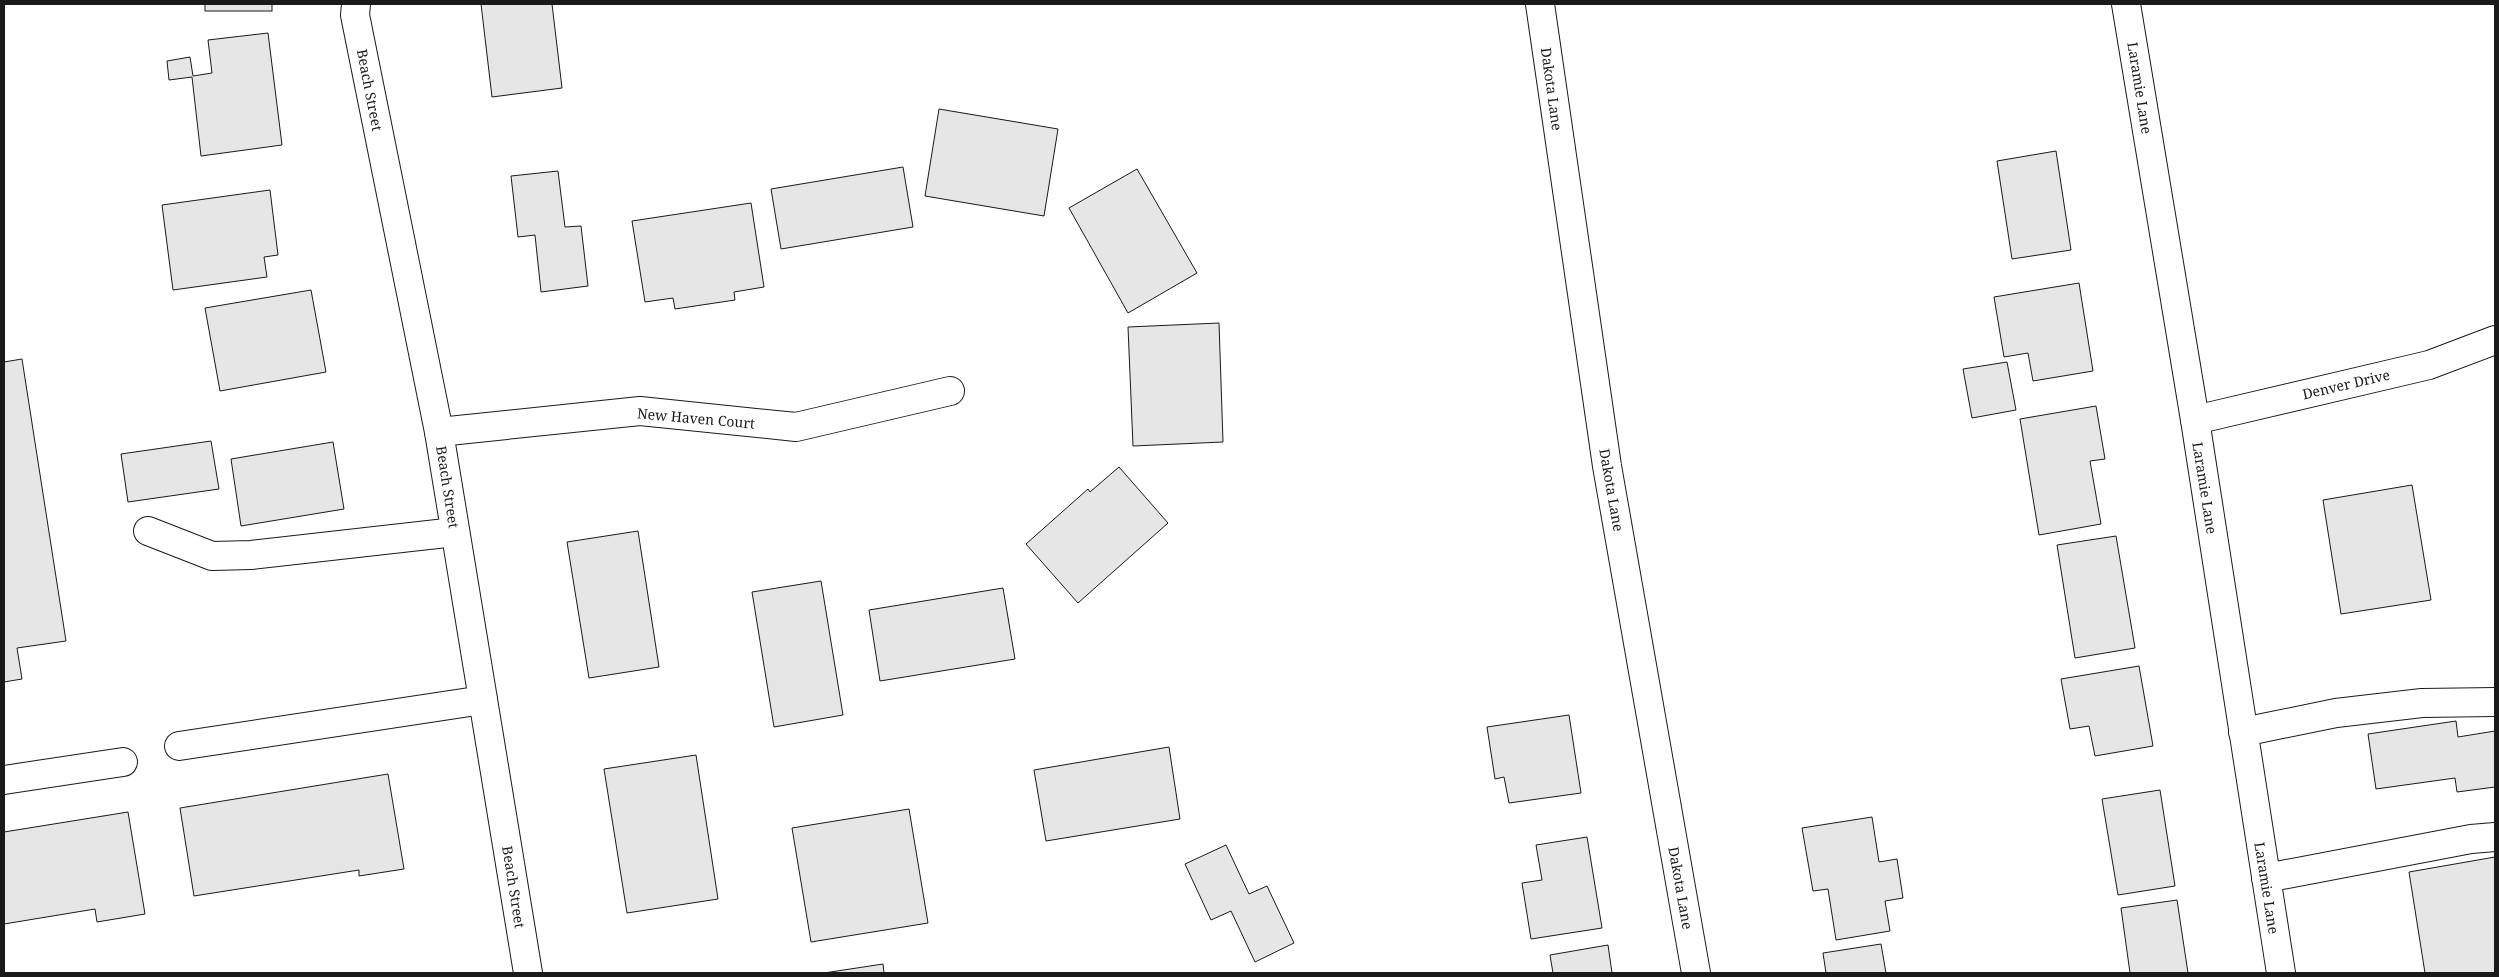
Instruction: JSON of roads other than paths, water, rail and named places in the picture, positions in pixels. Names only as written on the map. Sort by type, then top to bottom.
[{"type":"street","name":"Beach Street","points":[[356,4],[355,15],[439,432],[528,973]]},
{"type":"street","name":"Dakota Lane","points":[[1540,4],[1607,466],[1696,973]]},
{"type":"street","name":"Laramie Lane","points":[[2126,4],[2195,420],[2280,973]]},
{"type":"street","name":"Denver Drive","points":[[2195,420],[2428,365],[2495,340]]},
{"type":"street","name":"New Haven Court","points":[[439,432],[640,411],[796,426],[950,391]]},
{"type":"street","points":[[148,531],[212,556],[251,555],[456,532]]},
{"type":"street","points":[[179,746],[483,700]]},
{"type":"street","points":[[2243,732],[2336,713],[2422,703],[2495,702]]},
{"type":"street","points":[[4,780],[123,762]]},
{"type":"street","points":[[2266,878],[2471,839],[2495,837]]}]
